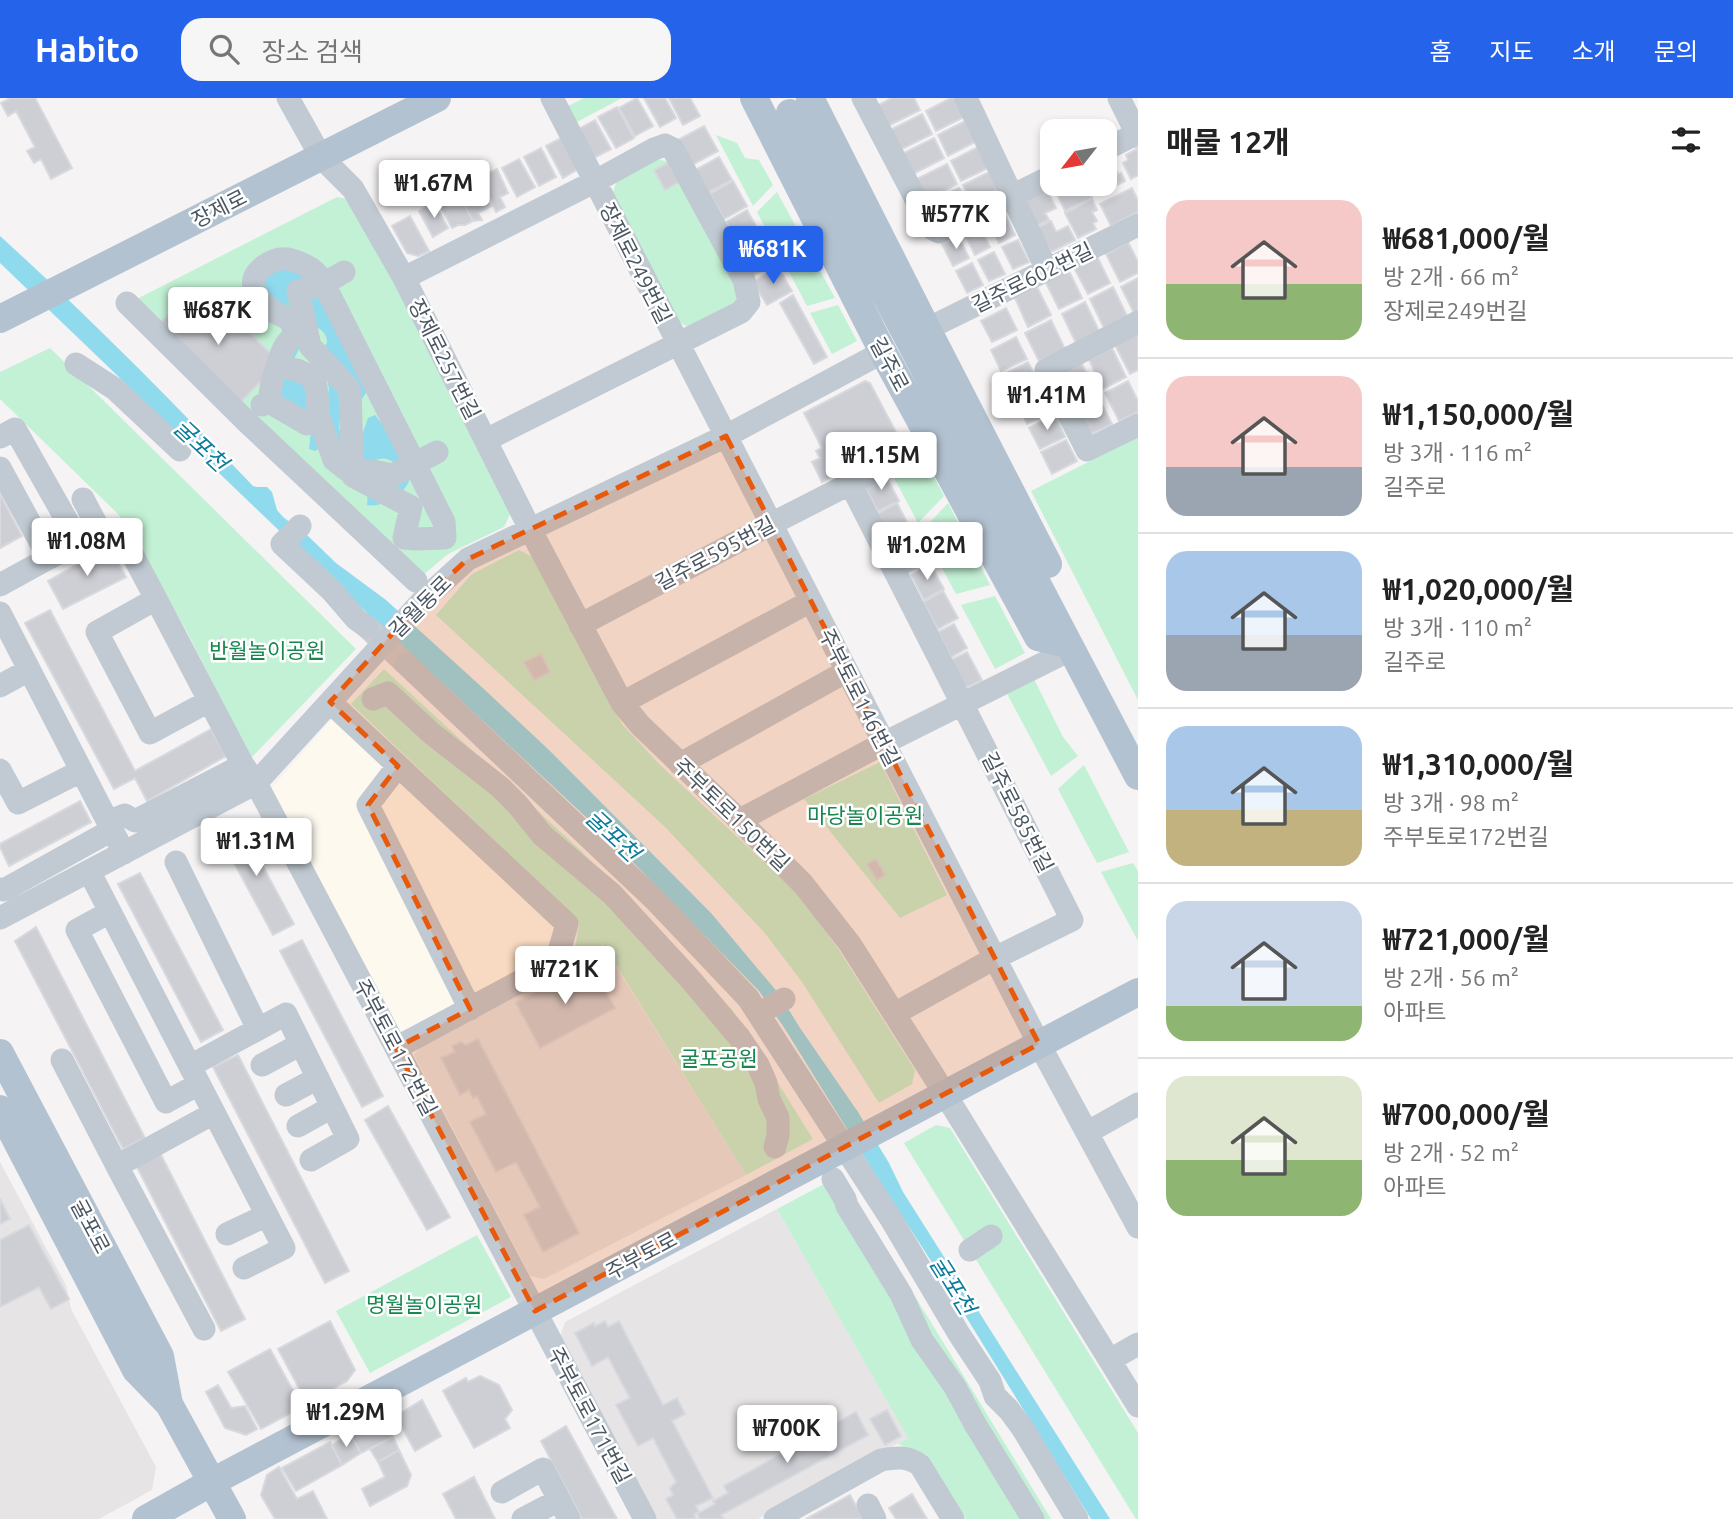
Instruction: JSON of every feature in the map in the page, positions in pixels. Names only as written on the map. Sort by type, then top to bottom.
[{"type":"main road","name":"장제로","points":[[8,315],[438,98]]},
{"type":"main road","points":[[777,105],[927,329],[1075,614],[1070,647]]},
{"type":"main road","name":"길주로","points":[[777,105],[883,352],[1038,637],[1070,647]]},
{"type":"main road","name":"길주로","points":[[777,105],[1138,776]]},
{"type":"main road","name":"주부토로","points":[[146,1519],[535,1311],[830,1168],[891,1123],[1138,992]]},
{"type":"main road","name":"굴포로","points":[[0,1053],[160,1356],[169,1404]]},
{"type":"main road","name":"굴포로","points":[[0,1109],[136,1370],[169,1404],[232,1519]]},
{"type":"street","name":"장제로257번길","points":[[288,98],[321,157],[353,189],[404,278],[530,529]]},
{"type":"street","points":[[552,98],[594,182]]},
{"type":"street","points":[[863,98],[930,228],[939,232],[1040,182]]},
{"type":"street","points":[[966,98],[1047,270]]},
{"type":"street","points":[[1117,144],[1138,134],[1119,98]]},
{"type":"street","name":"장제로249번길","points":[[500,230],[654,149],[665,145],[673,149],[744,280],[748,302],[741,312],[587,389]]},
{"type":"street","name":"장제로249번길","points":[[594,182],[726,436]]},
{"type":"street","name":"길주로602번길","points":[[927,329],[1138,226]]},
{"type":"street","name":"장제로257번길","points":[[404,278],[500,230]]},
{"type":"street","points":[[313,290],[408,468],[443,522],[445,538],[404,538],[411,507],[397,499],[355,461],[348,387],[317,353],[313,290],[320,278],[308,267],[281,258],[254,276],[255,292],[274,312],[292,324],[293,337],[280,356],[285,368],[310,376],[316,386],[314,420],[334,460],[347,470],[355,461]]},
{"type":"street","points":[[313,290],[344,272]]},
{"type":"street","points":[[127,303],[420,590]]},
{"type":"street","points":[[1138,322],[1046,370],[1087,450],[1138,425]]},
{"type":"street","name":"갈월동로","points":[[0,918],[124,853],[250,774],[330,702],[374,654],[420,590],[468,559],[726,436],[883,352]]},
{"type":"street","points":[[76,364],[114,389],[180,450]]},
{"type":"street","points":[[285,368],[272,381],[266,404],[314,420]]},
{"type":"street","name":"장제로257번길","points":[[486,440],[587,389]]},
{"type":"street","points":[[0,437],[15,429],[79,542]]},
{"type":"street","name":"주부토로146번길","points":[[726,436],[1039,1044],[1138,1227]]},
{"type":"street","name":"길주로595번길","points":[[580,625],[932,442]]},
{"type":"street","points":[[355,461],[373,471],[393,475],[437,452]]},
{"type":"street","points":[[0,468],[49,558]]},
{"type":"street","name":"길주로585번길","points":[[850,483],[1072,920],[995,958]]},
{"type":"street","points":[[0,585],[100,531],[83,499]]},
{"type":"street","points":[[300,526],[282,544],[331,590],[356,620],[367,627]]},
{"type":"street","name":"주부토로150번길","points":[[530,529],[622,703],[640,726],[740,820],[803,884],[850,944],[1138,1406]]},
{"type":"street","name":"주부토로172번길","points":[[100,531],[128,546],[535,1311]]},
{"type":"street","points":[[156,599],[97,632],[150,733],[209,701]]},
{"type":"street","points":[[622,703],[811,601]]},
{"type":"street","points":[[0,613],[124,853]]},
{"type":"street","points":[[740,820],[1070,647]]},
{"type":"street","points":[[406,664],[648,893],[748,998],[891,1219],[990,1381],[995,1396],[1023,1429],[1077,1519]]},
{"type":"street","points":[[0,686],[29,670]]},
{"type":"street","points":[[680,764],[847,671]]},
{"type":"street","points":[[373,699],[388,693],[431,733],[500,787],[542,835],[612,894],[633,924],[691,980],[739,1037],[758,1065],[778,1118],[775,1147]]},
{"type":"street","points":[[330,702],[567,924],[556,962],[396,1048]]},
{"type":"street","points":[[398,766],[368,805],[470,1009]]},
{"type":"street","points":[[0,770],[18,803],[81,771]]},
{"type":"street","points":[[0,889],[4,890],[125,815],[135,821],[250,774]]},
{"type":"street","points":[[176,862],[258,1029]]},
{"type":"street","points":[[89,871],[285,1248],[244,1268]]},
{"type":"street","points":[[110,912],[77,930],[166,1102],[195,1075],[258,1029],[286,1014],[348,1139],[311,1160]]},
{"type":"street","points":[[894,1014],[995,958]]},
{"type":"street","points":[[262,1065],[301,1044]]},
{"type":"street","points":[[62,1060],[204,1329]]},
{"type":"street","points":[[286,1095],[318,1078]]},
{"type":"street","points":[[1087,1132],[1138,1104]]},
{"type":"street","points":[[298,1126],[332,1107]]},
{"type":"street","points":[[117,1166],[214,1113]]},
{"type":"street","points":[[830,1168],[847,1206],[901,1294],[922,1340],[955,1387],[1033,1519]]},
{"type":"street","points":[[227,1234],[267,1215]]},
{"type":"street","points":[[970,1250],[991,1236]]},
{"type":"street","name":"주부토로171번길","points":[[535,1311],[645,1519]]},
{"type":"street","points":[[1110,1360],[1138,1345]]},
{"type":"street","points":[[775,1519],[881,1460],[901,1457],[912,1459],[920,1465],[953,1519]]},
{"type":"street","points":[[502,1492],[543,1469],[564,1509],[523,1519]]},
{"type":"highlighted area","points":[[726,436],[1039,1044],[535,1311],[396,1048],[470,1009],[368,805],[398,766],[330,702],[424,599],[468,559]]},
{"type":"shaded area","points":[[338,712],[562,929],[549,957],[399,1032],[271,789]]},
{"type":"shaded area","points":[[602,944],[746,1175],[544,1279],[530,1276],[414,1055],[423,1043]]},
{"type":"shaded area","points":[[0,1162],[66,1285],[71,1309],[156,1467],[152,1490],[99,1519],[0,1519]]},
{"type":"shaded area","points":[[777,1209],[908,1438],[758,1519],[656,1519],[560,1337],[565,1322]]},
{"type":"green space","points":[[584,98],[622,98],[577,122],[568,106]]},
{"type":"green space","points":[[716,135],[737,143],[745,158],[759,160],[773,185],[753,206]]},
{"type":"green space","points":[[658,159],[669,162],[739,295],[732,307],[690,328],[679,322],[613,192],[617,180]]},
{"type":"green space","points":[[777,192],[835,298],[807,306],[757,212]]},
{"type":"green space","points":[[337,197],[352,200],[511,512],[504,527],[448,554],[416,581],[121,307]]},
{"type":"green space","points":[[838,305],[857,341],[832,354],[810,313]]},
{"type":"green space","name":"반월놀이공원","points":[[50,348],[356,649],[251,758],[188,634],[131,532],[118,514],[0,399],[0,372]]},
{"type":"green space","points":[[1138,437],[1138,700],[1031,491]]},
{"type":"green space","points":[[924,458],[944,496],[918,523],[892,474]]},
{"type":"green space","points":[[948,503],[990,585],[956,594],[922,531]]},
{"type":"green space","points":[[519,550],[535,558],[622,724],[661,766],[791,887],[821,925],[915,1070],[912,1084],[879,1103],[802,982],[764,932],[664,826],[436,615],[472,574]]},
{"type":"green space","points":[[995,596],[1025,653],[995,669],[961,605]]},
{"type":"green space","name":"굴포공원","points":[[384,669],[579,849],[683,954],[733,1011],[813,1139],[746,1175],[603,944],[573,961],[579,924],[351,704]]},
{"type":"green space","points":[[1032,675],[1063,737],[1078,756],[1051,776],[1005,690]]},
{"type":"green space","name":"마당놀이공원","points":[[880,762],[947,895],[900,918],[804,799]]},
{"type":"green space","points":[[1084,765],[1129,852],[1097,863],[1058,789]]},
{"type":"green space","points":[[1133,863],[1138,871],[1138,941],[1101,872]]},
{"type":"green space","points":[[936,1125],[950,1128],[1138,1433],[1138,1519],[904,1143]]},
{"type":"green space","points":[[841,1175],[1051,1519],[966,1519],[927,1455],[898,1444],[908,1438],[777,1209]]},
{"type":"green space","name":"명월놀이공원","points":[[477,1235],[511,1297],[370,1373],[336,1311]]},
{"type":"water","name":"굴포천","points":[[0,236],[129,359],[253,486],[267,487],[283,517],[336,563],[386,600],[485,690],[550,751],[711,913],[779,994],[858,1112],[903,1192],[1110,1519],[1091,1519],[942,1278],[759,991],[618,847],[291,542],[0,263]]},
{"type":"water","points":[[284,268],[308,277],[367,390],[359,402],[340,417],[341,434],[362,435],[368,418],[375,415],[409,471],[410,477],[404,489],[383,503],[367,505],[368,490],[393,490],[400,480],[399,466],[382,458],[349,465],[325,409],[329,389],[321,349],[327,340],[320,329],[306,338],[293,361],[310,384],[321,448],[315,451],[309,449],[311,431],[277,392],[296,344],[261,280],[266,274]]},
{"type":"building","points":[[11,98],[35,98],[72,168],[51,179],[41,159],[34,163],[27,151],[35,147],[16,111],[8,116],[1,103]]},
{"type":"building","points":[[637,98],[653,126],[635,136],[619,108]]},
{"type":"building","points":[[644,98],[665,98],[676,118],[660,127]]},
{"type":"building","points":[[669,98],[690,98],[700,116],[683,125]]},
{"type":"building","points":[[892,98],[914,98],[920,110],[888,126],[877,106]]},
{"type":"building","points":[[951,98],[959,98],[968,115],[936,131],[926,111]]},
{"type":"building","points":[[617,107],[634,138],[616,148],[598,117]]},
{"type":"building","points":[[922,114],[932,134],[900,150],[890,130]]},
{"type":"building","points":[[595,120],[611,149],[592,159],[577,130]]},
{"type":"building","points":[[965,121],[975,142],[948,156],[938,135]]},
{"type":"building","points":[[704,126],[718,151],[690,166],[676,141]]},
{"type":"building","points":[[563,137],[580,168],[563,178],[546,146]]},
{"type":"building","points":[[934,138],[944,158],[913,174],[902,154]]},
{"type":"building","points":[[1138,146],[1138,175],[1131,179],[1123,163],[1128,160],[1126,155]]},
{"type":"building","points":[[978,147],[988,168],[961,181],[951,161]]},
{"type":"building","points":[[541,148],[556,177],[539,186],[524,157]]},
{"type":"building","points":[[719,157],[732,180],[705,194],[692,172]]},
{"type":"building","points":[[519,159],[535,187],[517,197],[502,168]]},
{"type":"building","points":[[668,163],[679,182],[665,190],[654,170]]},
{"type":"building","points":[[947,164],[957,184],[925,200],[915,180]]},
{"type":"building","points":[[497,169],[508,193],[500,197],[505,207],[496,212],[480,177]]},
{"type":"building","points":[[989,172],[997,188],[988,199],[973,205],[963,185]]},
{"type":"building","points":[[1117,172],[1121,173],[1125,181],[1117,185]]},
{"type":"building","points":[[476,179],[491,206],[478,213],[482,220],[473,221],[457,191]]},
{"type":"building","points":[[733,181],[747,206],[724,219],[710,194]]},
{"type":"building","points":[[959,188],[970,208],[945,221],[935,218],[927,204]]},
{"type":"building","points":[[1132,188],[1138,201],[1138,212],[1111,226],[1100,204]]},
{"type":"building","points":[[457,191],[473,221],[452,228],[438,202]]},
{"type":"building","points":[[1040,191],[1040,196],[1050,196],[1056,208],[1045,213],[1049,220],[1034,227],[1024,205],[1028,196]]},
{"type":"building","points":[[1058,196],[1091,196],[1092,198],[1065,211]]},
{"type":"building","points":[[1092,199],[1097,210],[1092,212],[1097,221],[1093,223],[1096,229],[1078,238],[1065,213]]},
{"type":"building","points":[[434,202],[448,228],[433,237],[419,211]]},
{"type":"building","points":[[747,210],[761,235],[740,246],[726,222]]},
{"type":"building","points":[[1004,213],[1015,235],[999,243],[988,221]]},
{"type":"building","points":[[410,216],[429,251],[418,256],[407,253],[392,226]]},
{"type":"building","points":[[1051,221],[1056,232],[1068,226],[1075,240],[1053,251],[1044,246],[1036,228]]},
{"type":"building","points":[[979,225],[990,247],[975,255],[964,233]]},
{"type":"building","points":[[958,236],[969,258],[953,266],[942,244]]},
{"type":"building","points":[[762,238],[776,263],[750,277],[736,252]]},
{"type":"building","points":[[1018,240],[1029,262],[1013,269],[1002,247]]},
{"type":"building","points":[[1128,242],[1138,262],[1138,273],[1120,282],[1106,254]]},
{"type":"building","points":[[994,252],[1005,274],[989,281],[978,260]]},
{"type":"building","points":[[1096,254],[1110,283],[1088,294],[1073,266]]},
{"type":"building","points":[[972,263],[983,285],[967,293],[956,271]]},
{"type":"building","points":[[778,267],[792,291],[767,305],[753,282]]},
{"type":"building","points":[[1068,269],[1082,298],[1059,309],[1045,281]]},
{"type":"building","points":[[1138,278],[1138,314],[1135,315],[1121,287]]},
{"type":"building","points":[[1037,287],[1051,315],[1028,327],[1015,298]]},
{"type":"building","points":[[1113,287],[1127,316],[1104,328],[1090,299]]},
{"type":"building","points":[[208,291],[276,359],[266,376],[236,407],[154,327],[188,299],[194,305]]},
{"type":"building","points":[[793,295],[827,357],[814,364],[780,303]]},
{"type":"building","points":[[1085,302],[1099,331],[1076,343],[1062,314]]},
{"type":"building","points":[[1006,308],[1017,330],[992,342],[981,321]]},
{"type":"building","points":[[1051,320],[1065,349],[1039,361],[1025,333]]},
{"type":"building","points":[[1138,334],[1138,370],[1130,374],[1115,345]]},
{"type":"building","points":[[1016,337],[1027,359],[1001,371],[991,350]]},
{"type":"building","points":[[1112,348],[1126,377],[1103,389],[1089,360]]},
{"type":"building","points":[[1028,362],[1039,384],[1014,396],[1003,375]]},
{"type":"building","points":[[1081,362],[1095,392],[1072,403],[1058,374]]},
{"type":"building","points":[[865,381],[870,383],[898,436],[896,442],[822,482],[812,462],[820,458],[816,451],[822,448],[804,413]]},
{"type":"building","points":[[1128,381],[1138,401],[1138,412],[1119,421],[1105,393]]},
{"type":"building","points":[[1042,390],[1053,411],[1027,424],[1017,402]]},
{"type":"building","points":[[1097,395],[1112,424],[1089,435],[1075,407]]},
{"type":"building","points":[[1055,415],[1065,437],[1040,449],[1029,428]]},
{"type":"building","points":[[1066,440],[1077,461],[1052,474],[1041,452]]},
{"type":"building","points":[[884,473],[899,501],[878,511],[863,484]]},
{"type":"building","points":[[0,494],[22,536],[0,548]]},
{"type":"building","points":[[897,503],[911,530],[892,541],[877,514]]},
{"type":"building","points":[[913,533],[929,561],[906,574],[890,545]]},
{"type":"building","points":[[109,547],[126,577],[63,609],[48,581]]},
{"type":"building","points":[[930,564],[944,589],[924,600],[911,575]]},
{"type":"building","points":[[943,591],[958,618],[938,629],[923,602]]},
{"type":"building","points":[[50,610],[135,771],[211,729],[226,756],[147,801],[135,778],[114,789],[25,623]]},
{"type":"building","points":[[954,624],[967,648],[951,657],[938,632]]},
{"type":"building","points":[[222,637],[233,646],[225,655],[214,646]]},
{"type":"building","points":[[967,652],[982,680],[968,687],[959,684],[947,662]]},
{"type":"building","points":[[541,654],[550,672],[534,680],[524,662]]},
{"type":"building","points":[[80,801],[91,822],[9,866],[0,844]]},
{"type":"building","points":[[239,822],[294,924],[273,935],[218,833]]},
{"type":"building","points":[[876,859],[885,875],[877,880],[867,864]]},
{"type":"building","points":[[140,873],[223,1030],[201,1042],[118,884]]},
{"type":"building","points":[[36,927],[145,1138],[123,1149],[15,941]]},
{"type":"building","points":[[302,940],[383,1096],[362,1107],[280,951]]},
{"type":"building","points":[[590,963],[615,1008],[540,1048],[516,1003]]},
{"type":"building","points":[[478,1039],[579,1233],[543,1252],[524,1215],[540,1207],[516,1162],[496,1172],[470,1122],[486,1114],[477,1096],[473,1098],[469,1090],[460,1095],[441,1058],[455,1052],[452,1046],[461,1042],[466,1045]]},
{"type":"building","points":[[238,1055],[349,1271],[325,1283],[213,1067]]},
{"type":"building","points":[[388,1106],[450,1217],[427,1230],[365,1120]]},
{"type":"building","points":[[160,1153],[245,1319],[221,1331],[136,1165]]},
{"type":"building","points":[[0,1199],[10,1219],[0,1224]]},
{"type":"building","points":[[29,1225],[69,1299],[51,1309],[39,1287],[0,1307],[0,1240]]},
{"type":"building","points":[[330,1321],[355,1370],[347,1381],[307,1403],[278,1349]]},
{"type":"building","points":[[605,1321],[608,1327],[619,1321],[663,1405],[677,1398],[685,1414],[672,1421],[713,1498],[696,1506],[699,1512],[694,1514],[696,1519],[677,1519],[666,1499],[673,1495],[670,1488],[676,1482],[653,1438],[638,1446],[616,1405],[630,1398],[608,1357],[592,1366],[575,1333],[594,1323],[595,1326]]},
{"type":"building","points":[[270,1349],[302,1407],[261,1429],[228,1372]]},
{"type":"building","points":[[480,1376],[499,1385],[512,1410],[505,1419],[510,1428],[474,1448],[443,1391],[466,1378],[468,1382]]},
{"type":"building","points":[[218,1385],[231,1408],[245,1406],[257,1429],[246,1435],[225,1428],[206,1392]]},
{"type":"building","points":[[422,1400],[441,1436],[415,1451],[396,1416]]},
{"type":"building","points":[[887,1410],[901,1436],[885,1445],[870,1419]]},
{"type":"building","points":[[856,1412],[868,1435],[721,1515],[724,1519],[700,1519],[697,1514],[728,1493],[724,1486]]},
{"type":"building","points":[[372,1421],[385,1424],[393,1437],[361,1453],[350,1434]]},
{"type":"building","points":[[566,1426],[617,1519],[582,1519],[541,1441]]},
{"type":"building","points":[[350,1434],[361,1453],[342,1465],[332,1445]]},
{"type":"building","points":[[393,1437],[399,1450],[378,1462],[370,1449]]},
{"type":"building","points":[[330,1442],[342,1465],[296,1491],[282,1468]]},
{"type":"building","points":[[399,1450],[411,1475],[407,1486],[370,1506],[362,1489],[385,1477],[378,1462]]},
{"type":"building","points":[[279,1467],[297,1499],[313,1491],[327,1519],[275,1519],[261,1495],[267,1475]]},
{"type":"building","points":[[474,1477],[495,1519],[456,1519],[443,1494]]},
{"type":"building","points":[[912,1494],[927,1519],[896,1519],[889,1508]]},
{"type":"building","points":[[850,1495],[863,1519],[806,1519]]},
{"type":"tunnel","points":[[367,627],[406,664]]}]
